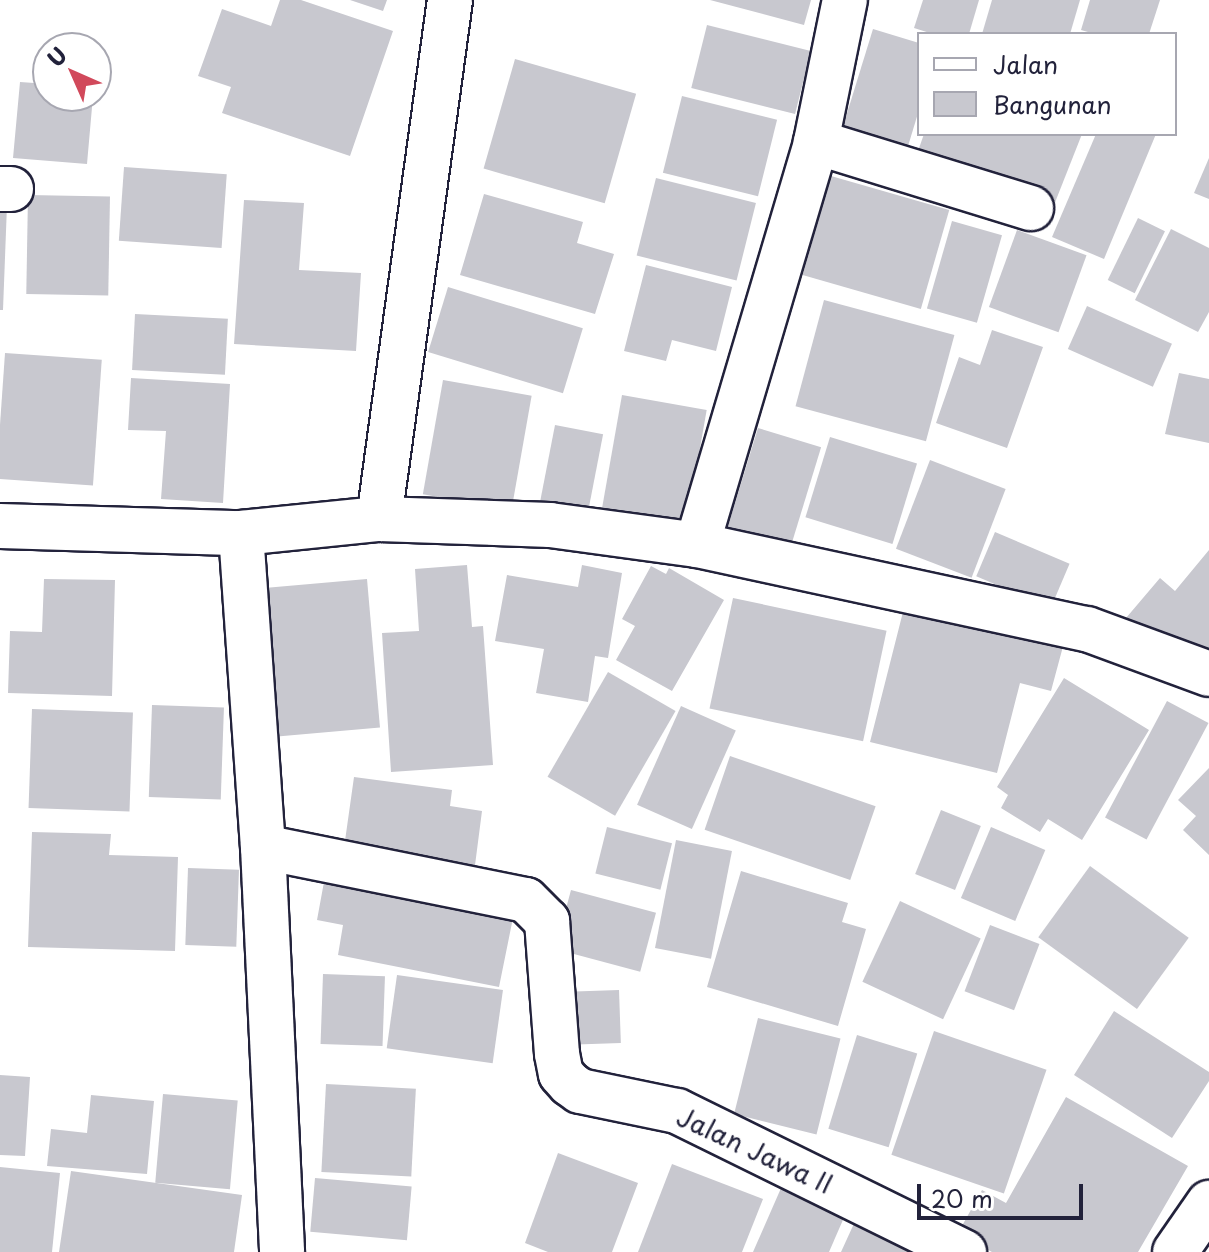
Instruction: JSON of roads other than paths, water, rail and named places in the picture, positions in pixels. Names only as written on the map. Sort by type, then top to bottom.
[{"type":"street","points":[[379,519],[450,0]]},
{"type":"street","points":[[697,545],[816,142],[845,0]]},
{"type":"street","points":[[816,142],[1031,208]]},
{"type":"street","points":[[0,526],[241,533],[379,519],[550,525],[697,545],[1087,629],[1209,674]]},
{"type":"street","points":[[241,533],[263,847],[282,1252]]},
{"type":"street","name":"Jalan Jawa II","points":[[263,847],[526,900],[547,921],[557,1054],[561,1074],[570,1084],[580,1091],[677,1111],[964,1252]]},
{"type":"street","points":[[1175,1252],[1209,1203]]}]
